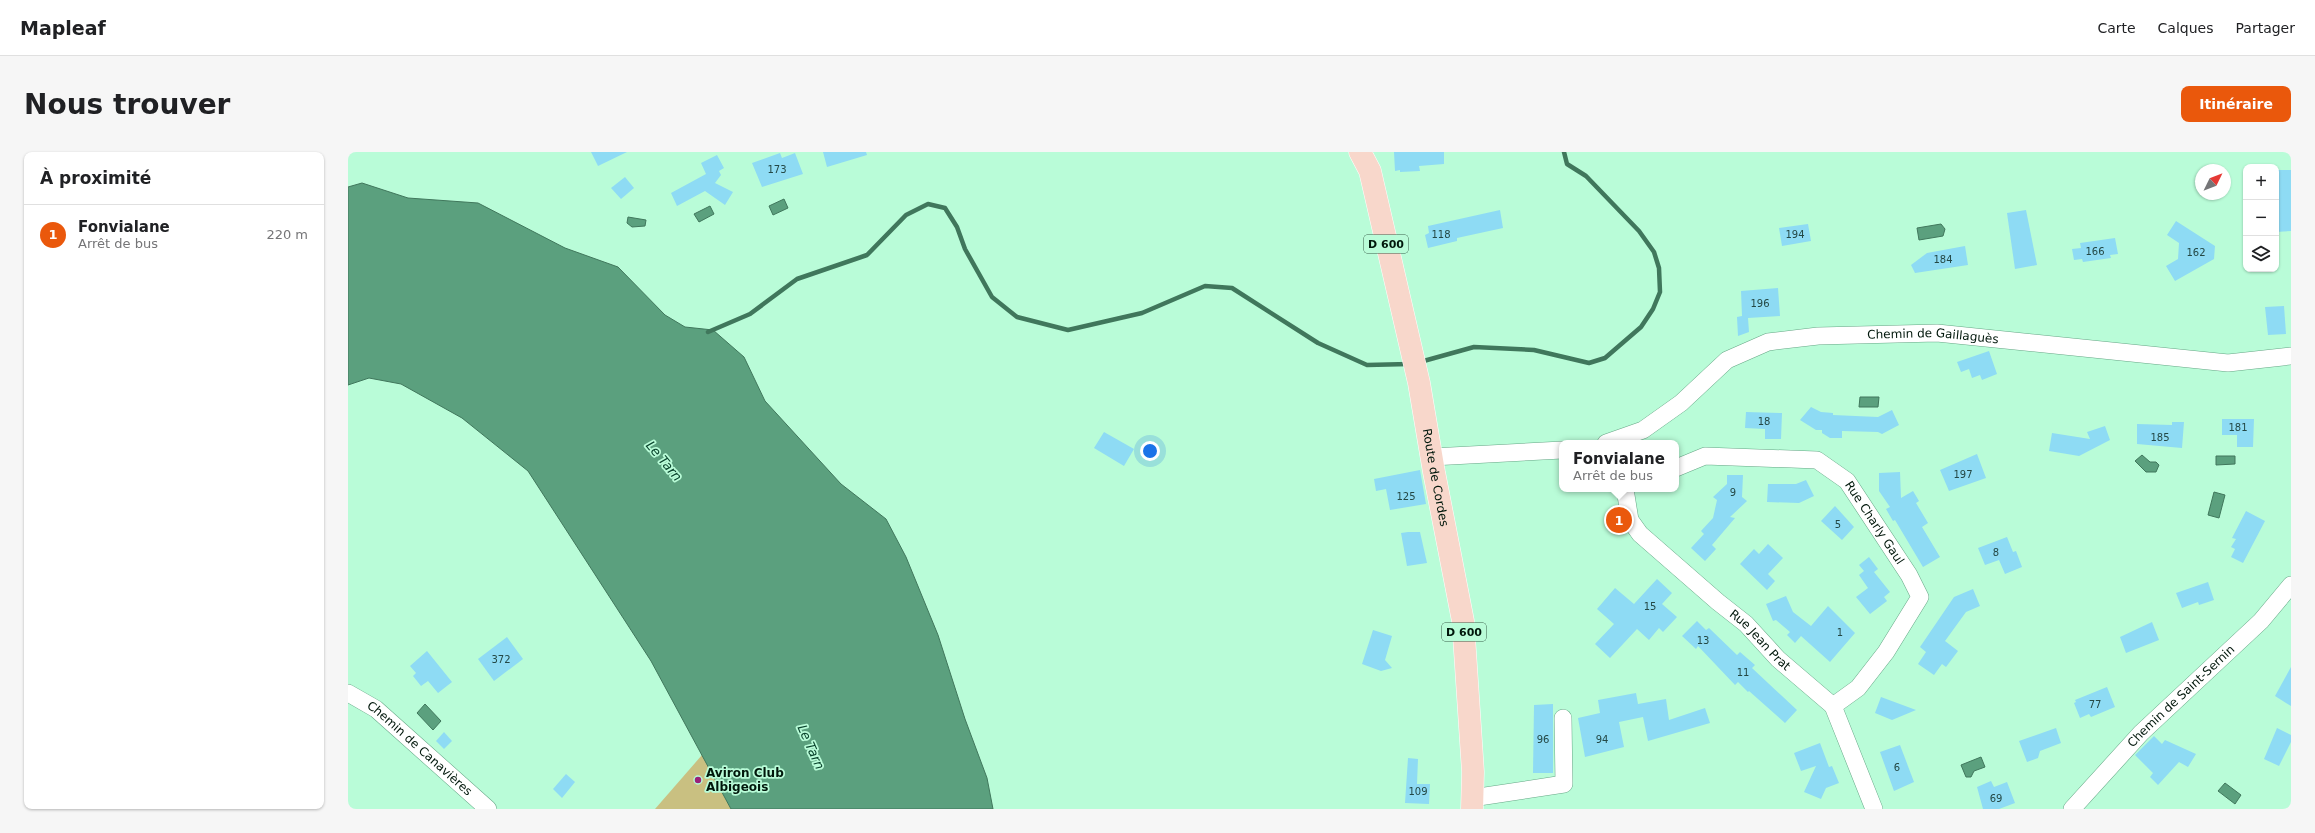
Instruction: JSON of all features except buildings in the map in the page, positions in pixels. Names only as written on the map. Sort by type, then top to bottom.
[{"type":"main road","name":"Route de Cordes","points":[[1360,152],[1370,171],[1409,337],[1419,383],[1463,622],[1473,772],[1472,803]]},
{"type":"street","name":"Chemin de Gaillaguès","points":[[1616,440],[1644,430],[1681,403],[1727,360],[1768,342],[1818,336],[1937,333],[2228,363],[2291,356]]},
{"type":"street","points":[[1432,457],[1559,450]]},
{"type":"street","name":"Rue Charly Gaul","points":[[1679,467],[1705,456],[1817,460],[1847,480],[1909,575],[1920,597],[1886,652],[1858,688],[1833,706]]},
{"type":"street","name":"Rue Jean Prat","points":[[1625,492],[1630,520],[1640,534],[1718,602],[1746,624],[1778,659],[1833,706],[1874,809]]},
{"type":"street","name":"Chemin de Saint-Sernin","points":[[2072,809],[2141,733],[2261,620],[2291,585]]},
{"type":"street","name":"Chemin de Canavières","points":[[348,693],[376,709],[488,809]]},
{"type":"street","points":[[1472,803],[1564,784],[1563,718]]},
{"type":"shaded area","name":"Aviron Club Albigeois","points":[[702,755],[731,809],[655,809]]},
{"type":"water","name":"Le Tarn","points":[[362,183],[408,198],[478,203],[565,248],[618,267],[665,315],[685,327],[713,330],[744,357],[765,401],[841,484],[886,519],[906,557],[938,635],[965,719],[987,778],[993,809],[731,809],[651,661],[528,471],[462,418],[401,384],[369,378],[348,385],[348,187]]},
{"type":"water","points":[[784,199],[788,208],[773,215],[769,206]]},
{"type":"water","points":[[710,206],[714,214],[699,222],[694,214]]},
{"type":"water","points":[[628,217],[646,220],[645,226],[632,227],[627,223]]},
{"type":"water","points":[[1941,224],[1945,229],[1943,236],[1919,240],[1917,228]]},
{"type":"water","points":[[1860,397],[1879,397],[1878,407],[1859,407]]},
{"type":"water","points":[[2142,455],[2150,462],[2156,462],[2159,465],[2156,472],[2146,472],[2135,461]]},
{"type":"water","points":[[2216,456],[2235,456],[2235,464],[2216,465]]},
{"type":"water","points":[[2214,492],[2225,495],[2219,518],[2208,515]]},
{"type":"water","points":[[425,704],[441,721],[433,730],[417,713]]},
{"type":"water","points":[[1981,757],[1985,767],[1974,771],[1971,777],[1966,777],[1961,765]]},
{"type":"water","points":[[2225,783],[2241,795],[2235,804],[2218,791]]},
{"type":"waterway","points":[[1420,362],[1474,347],[1534,350],[1589,363],[1605,358],[1641,327],[1653,309],[1660,292],[1659,268],[1654,252],[1639,231],[1586,176],[1567,164],[1564,152]]},
{"type":"waterway","points":[[708,332],[750,314],[797,279],[867,255],[906,215],[928,204],[945,208],[957,227],[965,249],[992,297],[1017,317],[1068,330],[1142,313],[1205,286],[1232,288],[1318,343],[1367,365],[1409,364]]},
{"type":"place","name":"Fonvialane","points":[[1619,520]]},
{"type":"place","name":"Aviron Club Albigeois","points":[[698,780]]}]
